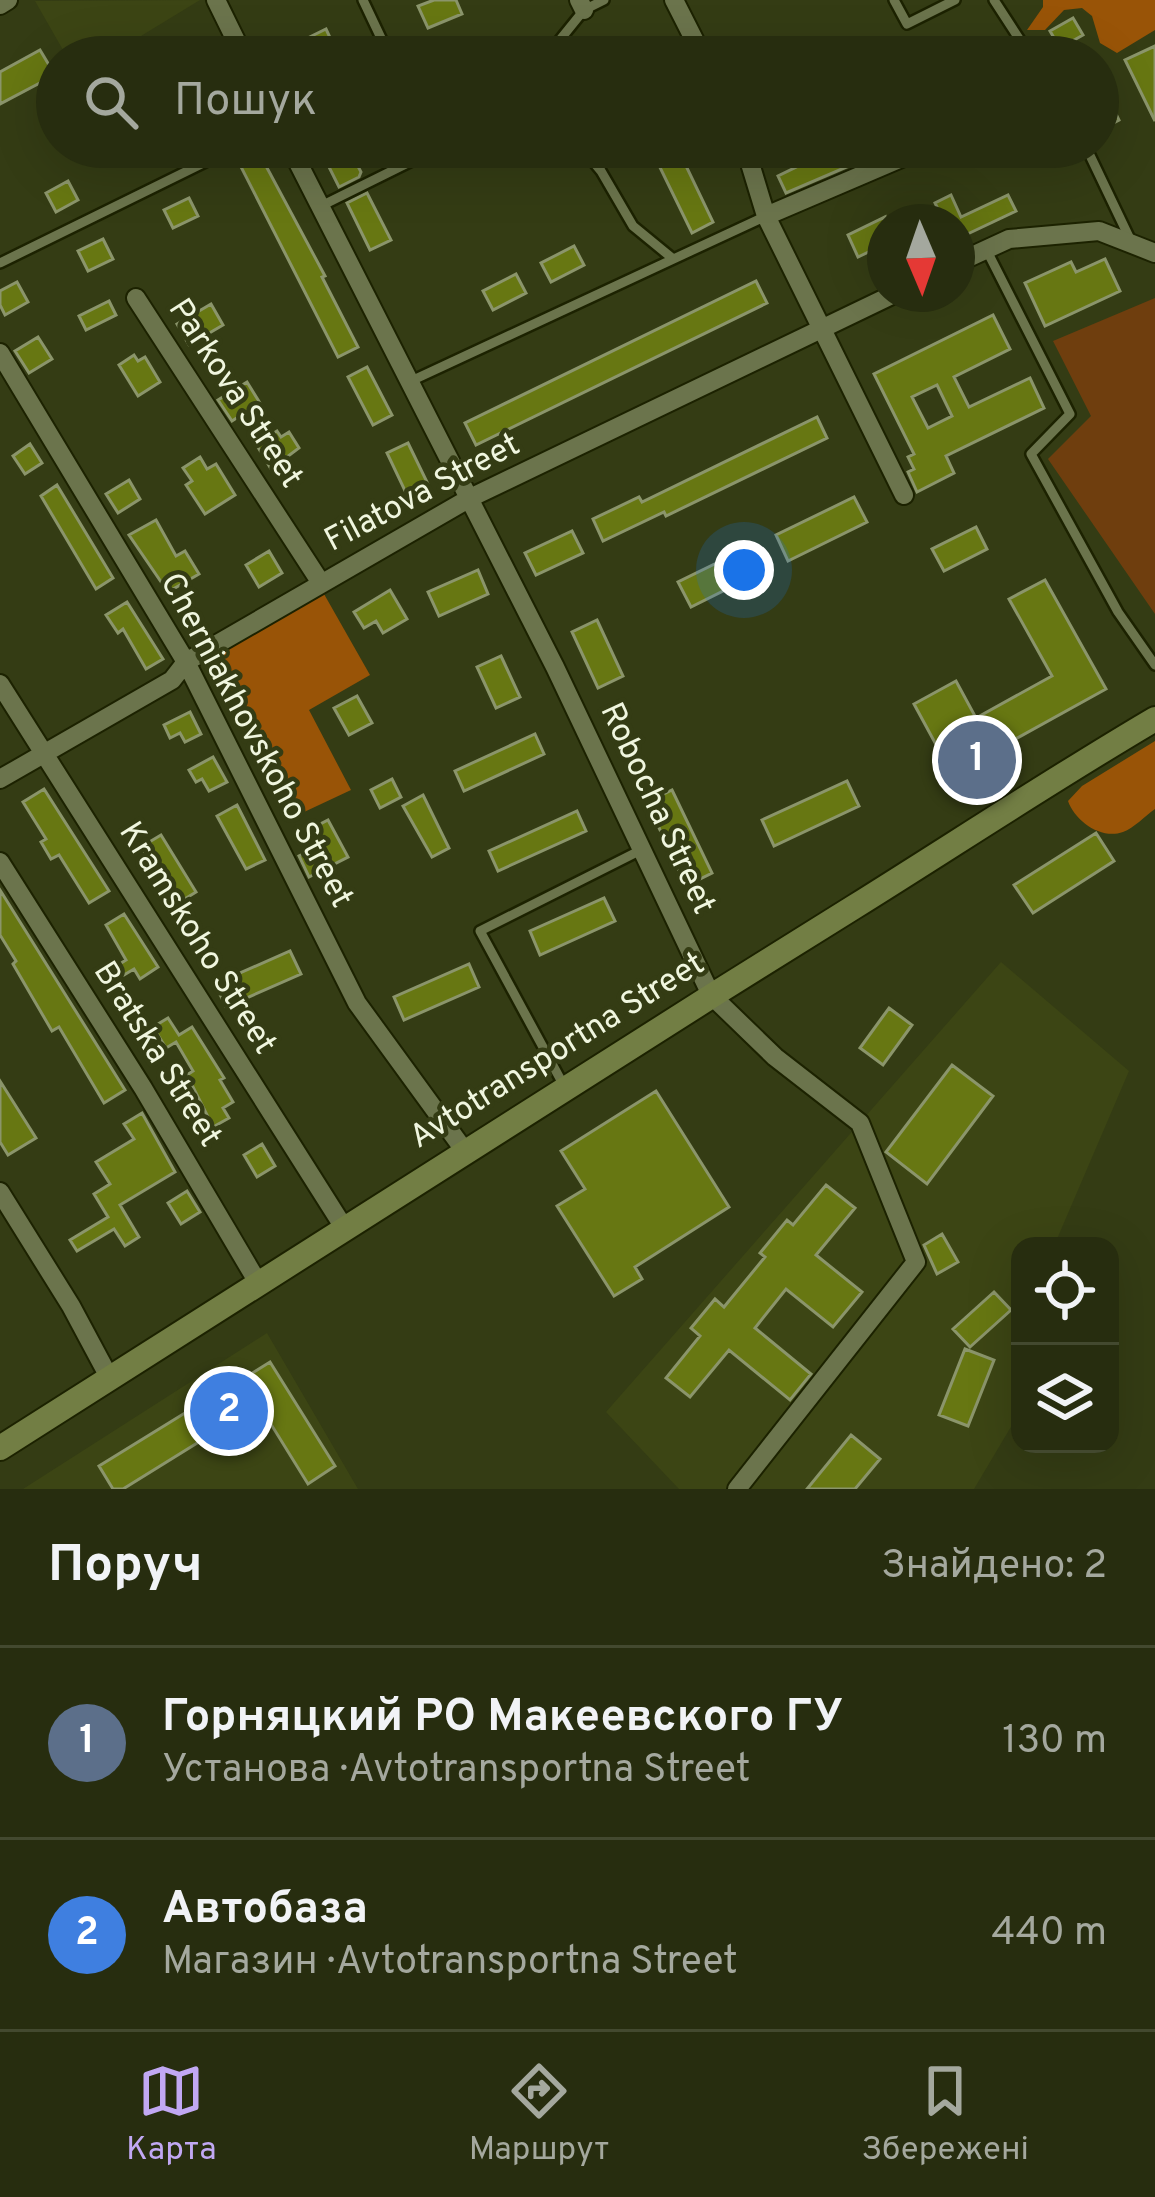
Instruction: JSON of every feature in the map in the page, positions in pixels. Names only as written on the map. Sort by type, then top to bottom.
[{"type":"main road","name":"Avtotransportna Street","points":[[0,1448],[1020,798],[1155,719]]},
{"type":"street","points":[[0,5],[8,0]]},
{"type":"street","points":[[216,0],[234,36]]},
{"type":"street","points":[[674,0],[692,36]]},
{"type":"street","name":"Robocha Street","points":[[301,168],[470,499],[710,995],[775,1057],[860,1123],[916,1262],[737,1489]]},
{"type":"street","points":[[751,168],[766,216],[904,495]]},
{"type":"street","points":[[766,216],[879,168]]},
{"type":"street","points":[[975,254],[1009,239],[1099,231],[1155,253]]},
{"type":"street","name":"Parkova Street","points":[[136,298],[321,583]]},
{"type":"street","name":"Filatova Street","points":[[0,779],[172,680],[186,662],[470,499],[867,307]]},
{"type":"street","name":"Cherniakhovskoho Street","points":[[0,353],[186,662],[357,1003],[464,1150]]},
{"type":"street","name":"Kramskoho Street","points":[[0,684],[344,1226]]},
{"type":"street","name":"Bratska Street","points":[[0,862],[143,1088],[257,1281]]},
{"type":"street","points":[[0,1192],[110,1378]]},
{"type":"lane","points":[[363,0],[380,36]]},
{"type":"lane","points":[[560,36],[581,5],[604,0]]},
{"type":"lane","points":[[894,0],[907,24],[955,0]]},
{"type":"lane","points":[[994,0],[1017,36]]},
{"type":"lane","points":[[0,263],[193,168]]},
{"type":"lane","points":[[320,206],[398,168]]},
{"type":"lane","points":[[598,168],[633,226],[673,258]]},
{"type":"lane","points":[[1096,168],[1132,244]]},
{"type":"lane","points":[[411,381],[766,216]]},
{"type":"lane","points":[[986,249],[1070,414],[1031,454],[1118,612],[1155,664]]},
{"type":"lane","points":[[564,1086],[480,932],[641,850]]},
{"type":"shaded area","points":[[200,0],[141,36],[55,36],[35,1]]},
{"type":"shaded area","points":[[1043,0],[1155,0],[1155,30],[1119,52],[1119,36],[1098,36],[1092,16],[1082,8],[1064,10],[1045,30],[1027,30]]},
{"type":"shaded area","points":[[1155,298],[1155,614],[1048,459],[1091,416],[1053,341]]},
{"type":"shaded area","points":[[324,594],[370,675],[309,710],[351,790],[287,820],[208,661]]},
{"type":"shaded area","points":[[1155,741],[1155,809],[1115,834],[1083,822],[1068,801],[1082,786]]},
{"type":"shaded area","points":[[1001,962],[1129,1071],[1058,1237],[1011,1237],[1011,1427],[974,1489],[679,1489],[606,1412]]},
{"type":"shaded area","points":[[267,1333],[358,1489],[23,1489]]},
{"type":"building","points":[[456,0],[462,14],[428,28],[418,6]]},
{"type":"building","points":[[1073,18],[1083,35],[1053,36],[1050,31]]},
{"type":"building","points":[[1155,46],[1155,121],[1125,60]]},
{"type":"building","points":[[36,52],[36,85],[0,104],[0,72]]},
{"type":"building","points":[[242,168],[267,168],[325,276],[358,347],[338,357]]},
{"type":"building","points":[[330,168],[359,168],[359,177],[339,187]]},
{"type":"building","points":[[660,168],[687,168],[713,222],[692,233]]},
{"type":"building","points":[[794,168],[844,168],[786,193],[778,176]]},
{"type":"building","points":[[68,181],[78,200],[56,212],[46,193]]},
{"type":"building","points":[[367,193],[391,240],[370,250],[347,203]]},
{"type":"building","points":[[951,195],[955,204],[935,204]]},
{"type":"building","points":[[1008,195],[1016,211],[975,230],[975,210]]},
{"type":"building","points":[[189,198],[198,216],[173,228],[164,210]]},
{"type":"building","points":[[867,226],[867,253],[858,257],[848,235]]},
{"type":"building","points":[[103,239],[113,259],[88,271],[78,251]]},
{"type":"building","points":[[574,246],[584,265],[551,282],[541,263]]},
{"type":"building","points":[[1105,259],[1120,291],[1045,326],[1025,283],[1071,262],[1076,272]]},
{"type":"building","points":[[516,274],[526,293],[493,310],[483,291]]},
{"type":"building","points":[[756,281],[767,303],[476,445],[465,423]]},
{"type":"building","points":[[17,282],[28,302],[5,315],[0,291]]},
{"type":"building","points":[[109,301],[116,315],[86,330],[79,316]]},
{"type":"building","points":[[211,304],[223,325],[189,345],[177,324]]},
{"type":"building","points":[[993,315],[1010,349],[954,377],[969,407],[1030,378],[1044,408],[946,456],[954,473],[917,492],[908,472],[914,469],[908,457],[914,454],[874,374]],"holes":[[[937,385],[952,416],[928,428],[912,397]]]},
{"type":"building","points":[[38,337],[52,359],[29,373],[15,351]]},
{"type":"building","points":[[134,355],[138,361],[145,357],[160,382],[138,396],[119,365]]},
{"type":"building","points":[[367,367],[392,415],[373,425],[348,377]]},
{"type":"building","points":[[247,382],[260,403],[232,421],[218,400]]},
{"type":"building","points":[[817,417],[827,438],[666,516],[664,512],[603,541],[593,519],[639,497],[642,502]]},
{"type":"building","points":[[277,431],[281,437],[289,432],[299,448],[271,469],[256,444]]},
{"type":"building","points":[[408,443],[428,484],[407,495],[387,453]]},
{"type":"building","points":[[30,444],[42,463],[25,474],[13,456]]},
{"type":"building","points":[[200,457],[207,469],[216,464],[235,495],[205,514],[186,485],[192,481],[183,468]]},
{"type":"building","points":[[129,480],[140,499],[118,513],[106,494]]},
{"type":"building","points":[[57,485],[113,578],[96,589],[41,496]]},
{"type":"building","points":[[854,497],[867,522],[788,561],[776,535]]},
{"type":"building","points":[[156,520],[176,556],[185,551],[199,574],[168,592],[129,535]]},
{"type":"building","points":[[976,527],[987,549],[944,571],[932,549]]},
{"type":"building","points":[[572,531],[583,553],[536,575],[525,553]]},
{"type":"building","points":[[269,551],[282,573],[259,587],[246,565]]},
{"type":"building","points":[[733,555],[745,580],[691,607],[678,582]]},
{"type":"building","points":[[478,570],[488,594],[439,616],[428,592]]},
{"type":"building","points":[[1045,580],[1106,689],[952,774],[914,704],[956,681],[976,718],[1052,676],[1009,599]]},
{"type":"building","points":[[390,590],[407,619],[383,633],[376,621],[364,628],[354,612]]},
{"type":"building","points":[[127,602],[163,659],[146,669],[123,629],[118,633],[106,615]]},
{"type":"building","points":[[597,620],[623,676],[598,688],[572,632]]},
{"type":"building","points":[[501,656],[520,697],[496,708],[477,667]]},
{"type":"building","points":[[357,696],[372,723],[349,735],[334,708]]},
{"type":"building","points":[[190,712],[201,734],[185,742],[180,733],[170,738],[164,725]]},
{"type":"building","points":[[535,734],[544,754],[464,791],[455,771]]},
{"type":"building","points":[[213,757],[227,782],[209,791],[189,770]]},
{"type":"building","points":[[392,779],[401,797],[380,808],[371,790]]},
{"type":"building","points":[[847,781],[859,806],[774,846],[762,820]]},
{"type":"building","points":[[44,789],[109,891],[89,903],[59,855],[51,859],[41,842],[46,839],[23,802]]},
{"type":"building","points":[[672,790],[712,873],[686,886],[647,802]]},
{"type":"building","points":[[423,795],[449,848],[432,857],[403,806]]},
{"type":"building","points":[[237,805],[265,860],[246,869],[217,816]]},
{"type":"building","points":[[577,811],[586,831],[498,871],[489,851]]},
{"type":"building","points":[[328,820],[348,857],[309,877],[299,856],[313,849],[305,832]]},
{"type":"building","points":[[1096,833],[1114,861],[1033,913],[1014,885]]},
{"type":"building","points":[[161,835],[196,892],[175,905],[141,847]]},
{"type":"building","points":[[0,890],[125,1090],[104,1103],[59,1027],[52,1031],[13,964],[16,961],[0,935]]},
{"type":"building","points":[[604,898],[615,921],[540,955],[530,931]]},
{"type":"building","points":[[124,914],[158,967],[140,979],[134,969],[124,975],[118,965],[126,960],[106,925]]},
{"type":"building","points":[[290,951],[301,974],[226,1007],[215,984]]},
{"type":"building","points":[[469,964],[479,987],[404,1020],[394,997]]},
{"type":"building","points":[[889,1008],[912,1025],[883,1065],[860,1048]]},
{"type":"building","points":[[168,1018],[179,1035],[192,1027],[224,1078],[220,1080],[233,1102],[223,1108],[229,1118],[213,1127],[187,1075],[193,1071],[176,1042],[166,1048],[153,1027]]},
{"type":"building","points":[[952,1065],[993,1096],[927,1184],[886,1152]]},
{"type":"building","points":[[0,1081],[36,1138],[8,1155],[0,1142]]},
{"type":"building","points":[[656,1091],[729,1207],[635,1267],[642,1279],[614,1296],[557,1206],[585,1189],[561,1151]]},
{"type":"building","points":[[142,1113],[175,1172],[120,1205],[139,1237],[125,1246],[114,1229],[77,1251],[70,1240],[108,1217],[94,1194],[110,1184],[96,1162],[134,1139],[124,1124]]},
{"type":"building","points":[[262,1144],[275,1166],[257,1177],[244,1155]]},
{"type":"building","points":[[826,1185],[855,1208],[816,1255],[862,1292],[833,1327],[786,1289],[755,1328],[811,1374],[790,1400],[729,1350],[690,1397],[666,1378],[700,1336],[691,1328],[715,1299],[724,1307],[765,1257],[760,1253],[787,1220],[793,1225]]},
{"type":"building","points":[[187,1191],[200,1212],[181,1224],[168,1203]]},
{"type":"building","points":[[942,1234],[958,1262],[937,1274],[924,1245]]},
{"type":"building","points":[[994,1292],[1011,1310],[970,1347],[953,1329]]},
{"type":"building","points":[[965,1349],[994,1360],[968,1426],[939,1415]]},
{"type":"building","points":[[270,1362],[335,1466],[308,1484],[243,1379]]},
{"type":"building","points":[[206,1400],[223,1427],[123,1489],[113,1489],[99,1466]]},
{"type":"building","points":[[851,1435],[880,1459],[855,1489],[807,1489]]},
{"type":"place","name":"Горняцкий РО Макеевского ГУ","points":[[977,760]]},
{"type":"place","name":"Автобаза","points":[[229,1411]]}]
